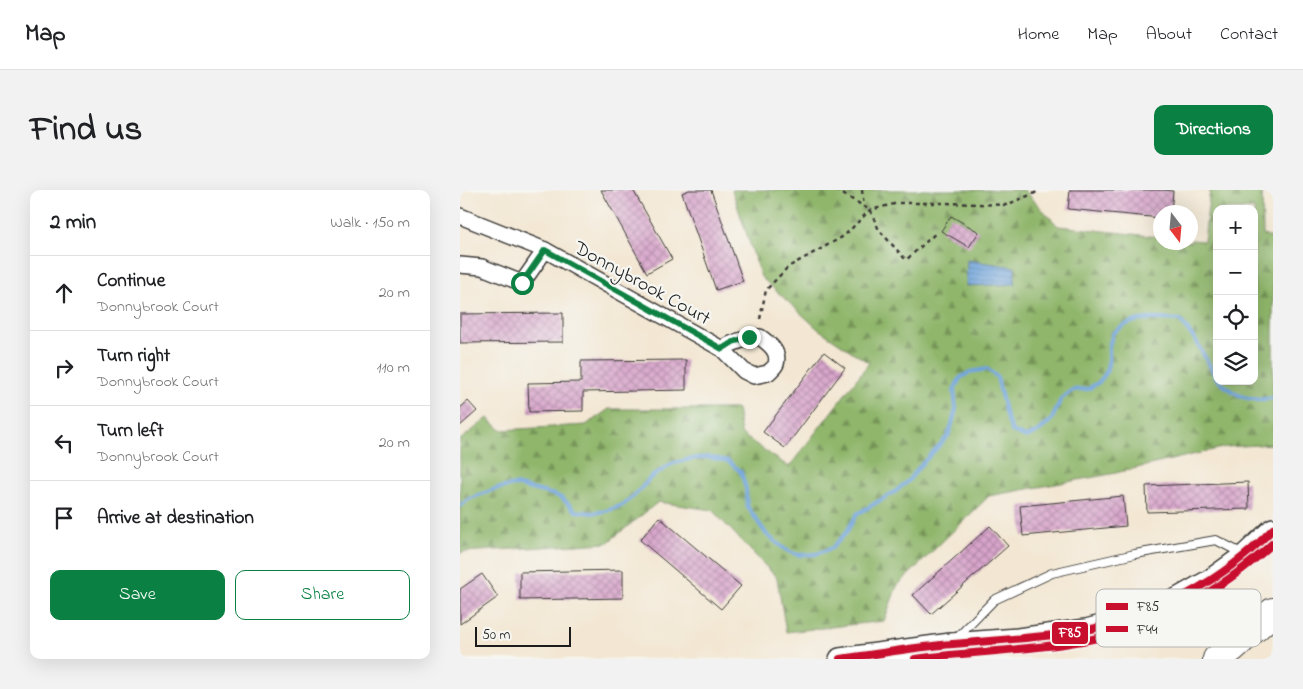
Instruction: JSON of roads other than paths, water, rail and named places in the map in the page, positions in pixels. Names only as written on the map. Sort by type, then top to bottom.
[{"type":"highway","points":[[1261,623],[1273,612]]},
{"type":"highway","points":[[1217,659],[1233,647]]},
{"type":"street","name":"Donnybrook Court","points":[[460,216],[545,250],[722,349]]},
{"type":"street","name":"Donnybrook Court","points":[[460,265],[482,267],[522,283],[545,250]]},
{"type":"street","points":[[1195,589],[1245,555],[1273,529]]},
{"type":"street","points":[[840,659],[951,644],[1018,639],[1096,627]]},
{"type":"lane","points":[[951,644],[994,600],[1052,573],[1135,554],[1216,540],[1245,555]]},
{"type":"water","points":[[967,260],[1015,267],[1015,284],[966,286]]},
{"type":"waterway","points":[[460,506],[469,499],[495,489],[515,485],[555,495],[562,498],[576,511],[592,513],[606,511],[623,505],[650,478],[671,464],[708,457],[728,461],[741,472],[746,489],[747,506],[767,535],[786,550],[798,555],[816,554],[832,548],[846,533],[857,514],[896,491],[908,481],[948,436],[956,409],[954,390],[960,378],[970,372],[987,369],[997,377],[1006,416],[1012,431],[1026,437],[1038,432],[1052,419],[1061,399],[1073,390],[1088,389],[1099,382],[1106,373],[1109,346],[1113,333],[1133,322],[1153,319],[1180,320],[1196,341],[1213,372]]},
{"type":"waterway","points":[[1224,385],[1232,391],[1250,399],[1273,398]]}]
